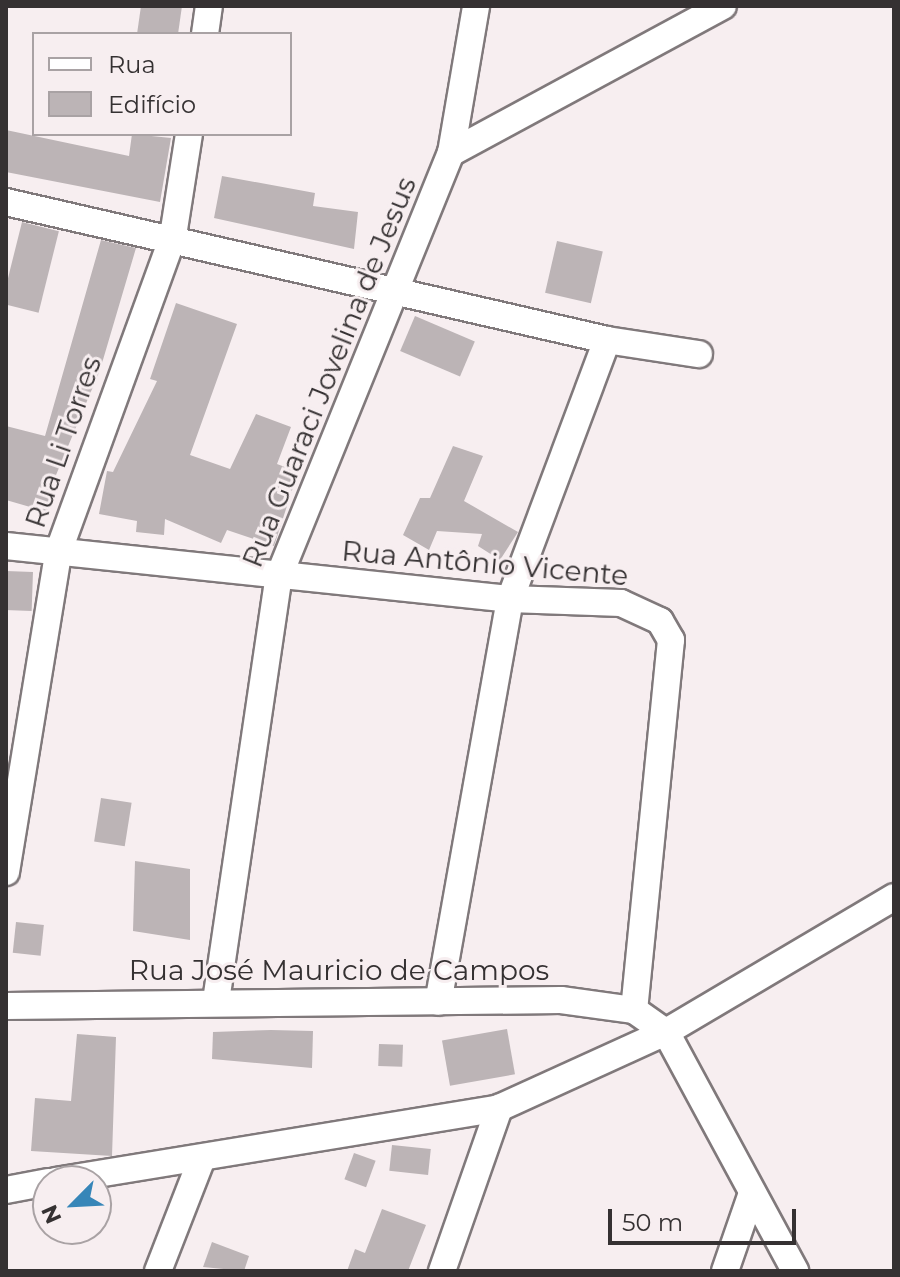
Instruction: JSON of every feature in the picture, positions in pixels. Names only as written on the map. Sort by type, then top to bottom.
[{"type":"street","points":[[205,32],[209,6]]},
{"type":"street","name":"Rua Guaraci Jovelina de Jesus","points":[[216,1001],[279,576],[393,286],[451,153],[476,6]]},
{"type":"street","points":[[451,153],[723,6]]},
{"type":"street","name":"Rua Li Torres","points":[[6,872],[59,550],[173,236],[189,136]]},
{"type":"street","points":[[6,202],[393,286],[607,340],[699,354]]},
{"type":"street","points":[[438,1002],[510,599],[607,340]]},
{"type":"street","name":"Rua Antônio Vicente","points":[[6,546],[510,599],[621,603],[660,621],[671,640],[634,1010]]},
{"type":"street","points":[[112,1172],[499,1108],[666,1032],[891,906]]},
{"type":"street","name":"Rua José Mauricio de Campos","points":[[6,1006],[216,1001],[561,1000],[634,1010],[666,1032]]},
{"type":"street","points":[[666,1032],[795,1271]]},
{"type":"street","points":[[442,1271],[499,1108]]},
{"type":"street","points":[[158,1271],[202,1158]]},
{"type":"street","points":[[6,1190],[32,1185]]},
{"type":"street","points":[[725,1271],[752,1193]]},
{"type":"building","points":[[141,6],[182,6],[178,32],[137,32]]},
{"type":"building","points":[[6,130],[129,156],[132,136],[171,138],[160,202],[6,172]]},
{"type":"building","points":[[222,176],[315,193],[313,206],[358,212],[354,249],[214,218]]},
{"type":"building","points":[[22,222],[59,231],[39,313],[6,305],[6,286]]},
{"type":"building","points":[[101,240],[136,248],[100,370],[56,475],[51,513],[6,500],[6,426],[45,436]]},
{"type":"building","points":[[557,241],[603,252],[591,303],[545,293]]},
{"type":"building","points":[[176,303],[237,324],[190,455],[230,469],[256,414],[291,427],[277,464],[298,472],[274,546],[227,530],[221,543],[165,519],[164,535],[136,532],[137,521],[99,514],[107,471],[113,472],[157,381],[150,379]]},
{"type":"building","points":[[415,316],[475,341],[460,376],[400,351]]},
{"type":"building","points":[[453,446],[483,456],[464,501],[518,532],[500,560],[478,546],[482,534],[437,531],[429,550],[403,535],[420,498],[430,498]]},
{"type":"building","points":[[6,571],[33,572],[32,611],[6,610]]},
{"type":"building","points":[[101,798],[132,803],[125,846],[94,841]]},
{"type":"building","points":[[135,861],[190,869],[190,940],[133,931]]},
{"type":"building","points":[[16,922],[44,925],[41,956],[13,953]]},
{"type":"building","points":[[507,1029],[515,1074],[450,1086],[442,1040]]},
{"type":"building","points":[[313,1031],[312,1068],[212,1059],[213,1032]]},
{"type":"building","points":[[77,1034],[116,1037],[112,1156],[31,1151],[35,1098],[71,1101]]},
{"type":"building","points":[[379,1044],[403,1045],[402,1067],[378,1066]]},
{"type":"building","points":[[392,1145],[431,1149],[428,1175],[389,1171]]},
{"type":"building","points":[[354,1153],[376,1161],[366,1187],[344,1179]]},
{"type":"building","points":[[382,1209],[426,1225],[408,1271],[347,1271],[355,1249],[365,1253]]},
{"type":"building","points":[[212,1242],[249,1256],[244,1271],[203,1267]]}]
